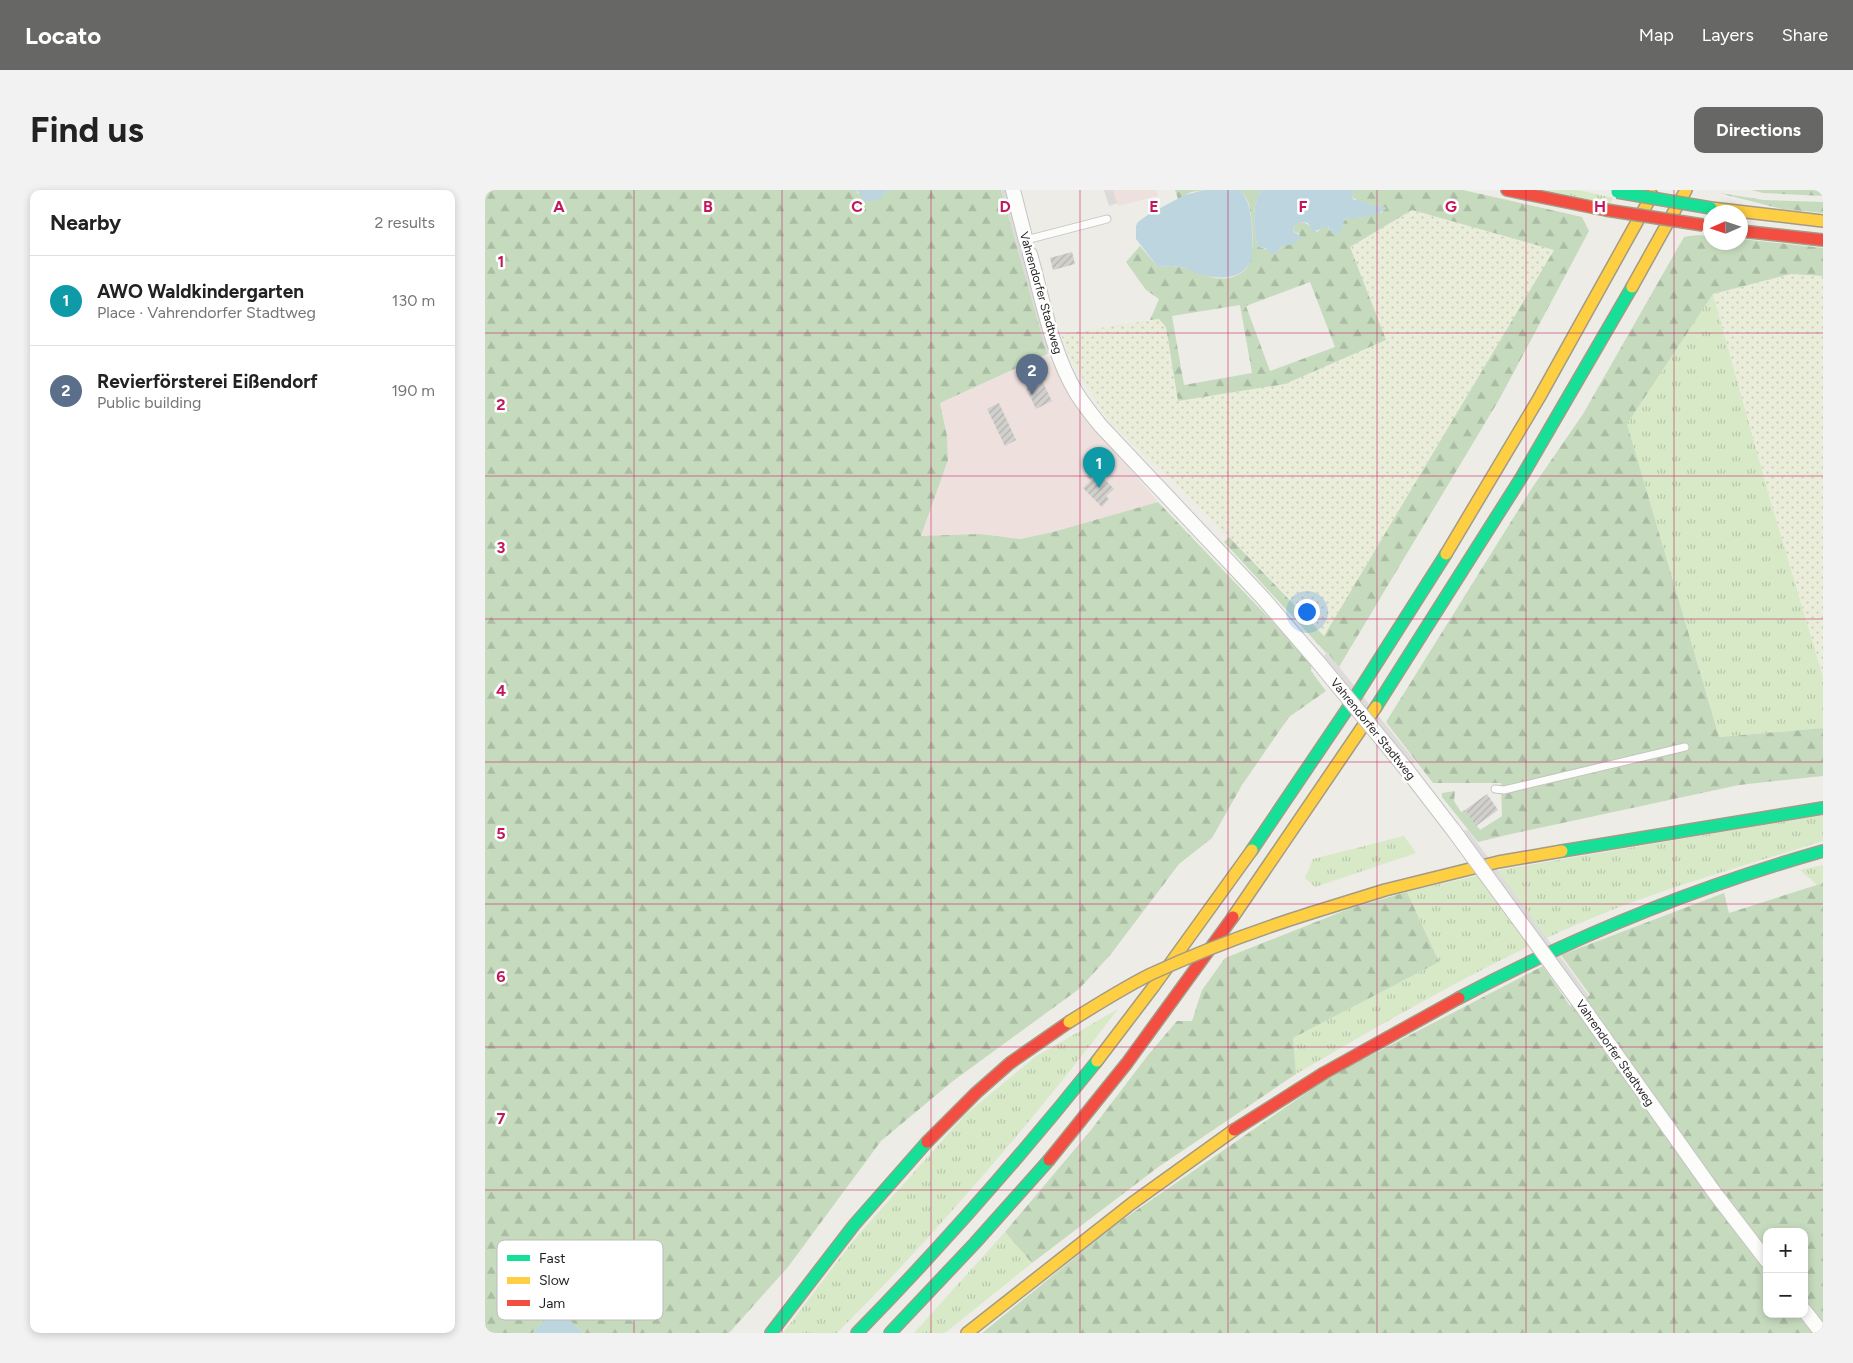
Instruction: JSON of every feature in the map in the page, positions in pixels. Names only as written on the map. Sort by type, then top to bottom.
[{"type":"main road","points":[[1507,190],[1606,210],[1703,224]]},
{"type":"main road","points":[[857,1333],[969,1215],[1076,1087],[1183,948],[1288,798],[1403,622],[1522,428],[1655,190]]},
{"type":"main road","points":[[890,1333],[993,1223],[1109,1086],[1177,996],[1305,815],[1413,650],[1528,466],[1686,190]]},
{"type":"main road","points":[[1613,191],[1711,208],[1823,221]]},
{"type":"main road","points":[[1748,231],[1823,240]]},
{"type":"main road","points":[[771,1333],[805,1286],[881,1191],[956,1113],[1011,1062],[1069,1022],[1134,984],[1178,962],[1229,941],[1311,913],[1385,890],[1497,862],[1823,808]]},
{"type":"main road","points":[[967,1333],[1125,1208],[1211,1146],[1334,1068],[1427,1014],[1492,980],[1615,922],[1720,882],[1823,851]]},
{"type":"street","name":"Vahrendorfer Stadtweg","points":[[1013,190],[1060,358],[1077,393],[1088,409],[1100,425],[1262,597],[1407,770],[1579,1002],[1714,1192],[1763,1255]]},
{"type":"street","points":[[1808,1315],[1822,1333]]},
{"type":"lane","points":[[1027,245],[1107,219]]},
{"type":"lane","points":[[1495,789],[1504,790],[1685,747]]},
{"type":"shaded area","points":[[1001,190],[1009,190],[1054,352],[1047,354]]},
{"type":"shaded area","points":[[1104,190],[1114,190],[1118,203],[1109,206]]},
{"type":"shaded area","points":[[1113,190],[1156,190],[1158,196],[1118,206]]},
{"type":"shaded area","points":[[1047,354],[1075,402],[1158,502],[1053,532],[1019,539],[981,534],[921,537],[948,460],[947,436],[940,403]]},
{"type":"green space","points":[[485,190],[857,190],[857,193],[884,195],[888,190],[1001,190],[1047,354],[940,403],[947,436],[948,460],[921,536],[981,534],[1020,539],[1053,532],[1158,502],[1312,663],[1311,671],[1326,691],[1289,717],[1242,785],[1212,838],[1179,864],[1111,954],[1079,989],[953,1081],[881,1141],[788,1267],[729,1333],[583,1333],[569,1320],[663,1320],[663,1240],[497,1240],[497,1320],[546,1320],[533,1333],[485,1333]]},
{"type":"green space","points":[[1175,190],[1204,190],[1191,192],[1178,199]]},
{"type":"green space","points":[[1239,190],[1262,190],[1258,196],[1255,210],[1257,246],[1276,253],[1282,246],[1291,244],[1300,234],[1293,231],[1297,223],[1304,222],[1317,232],[1324,226],[1328,226],[1330,231],[1349,217],[1358,218],[1383,212],[1382,207],[1362,203],[1352,197],[1354,190],[1463,190],[1582,217],[1589,231],[1500,398],[1339,667],[1224,542],[1229,537],[1324,636],[1554,250],[1412,210],[1350,247],[1386,340],[1285,384],[1178,401],[1166,327],[1159,319],[1150,320],[1159,299],[1146,290],[1126,262],[1140,246],[1158,267],[1182,267],[1206,276],[1223,279],[1240,273],[1247,268],[1250,261],[1253,234],[1250,208],[1246,198]],"holes":[[[1310,282],[1335,347],[1270,371],[1246,306]],[[1240,305],[1252,373],[1184,385],[1172,316]]]},
{"type":"green space","points":[[1544,190],[1578,190],[1613,198],[1610,204]]},
{"type":"green space","points":[[1752,190],[1823,190],[1823,196],[1763,193]]},
{"type":"green space","points":[[1719,193],[1764,200],[1823,202],[1823,213],[1782,209]]},
{"type":"green space","points":[[1412,210],[1554,250],[1324,636],[1178,485],[1110,424],[1070,358],[1061,334],[1159,319],[1166,327],[1178,401],[1386,340],[1350,247]]},
{"type":"green space","points":[[1703,235],[1703,250],[1748,250],[1748,240],[1823,248],[1823,276],[1791,274],[1713,294],[1627,424],[1719,737],[1823,728],[1823,776],[1739,785],[1478,842],[1442,797],[1442,793],[1455,791],[1454,801],[1461,812],[1465,810],[1480,830],[1502,816],[1501,783],[1433,783],[1386,722],[1532,488],[1583,414],[1684,237]]},
{"type":"green space","points":[[1791,274],[1823,276],[1823,677],[1769,496],[1713,294]]},
{"type":"green space","points":[[1713,294],[1769,496],[1823,677],[1823,728],[1719,737],[1627,424]]},
{"type":"green space","points":[[1823,815],[1823,841],[1652,895],[1558,933],[1481,970],[1296,1074],[1293,1038],[1439,962],[1407,892],[1505,869]]},
{"type":"green space","points":[[1404,836],[1416,853],[1315,887],[1305,878],[1313,859]]},
{"type":"green space","points":[[1823,865],[1823,883],[1817,885],[1800,870]]},
{"type":"green space","points":[[1823,883],[1823,1333],[982,1333],[1115,1225],[1331,1076],[1543,966],[1570,1006],[1590,995],[1561,955],[1724,893],[1729,913]]},
{"type":"green space","points":[[1407,892],[1439,962],[1293,1038],[1296,1074],[1157,1168],[1032,1263],[1005,1232],[1091,1130],[1148,1055],[1177,1021],[1192,1021],[1202,990],[1225,958],[1351,908]]},
{"type":"green space","points":[[1118,1009],[1052,1094],[983,1176],[875,1295],[837,1333],[783,1333],[853,1241],[965,1115],[1035,1057]]},
{"type":"green space","points":[[1005,1232],[1032,1263],[945,1333],[914,1333]]},
{"type":"water","points":[[857,190],[888,190],[881,198],[864,201]]},
{"type":"water","points":[[1204,190],[1239,190],[1248,203],[1252,231],[1252,257],[1243,271],[1236,275],[1221,278],[1196,273],[1181,267],[1158,267],[1136,239],[1136,226],[1138,222],[1149,214],[1185,195]]},
{"type":"water","points":[[1262,190],[1354,190],[1352,197],[1354,200],[1385,207],[1386,209],[1372,215],[1345,219],[1340,233],[1332,234],[1328,226],[1313,232],[1308,223],[1298,223],[1293,231],[1302,237],[1298,241],[1282,246],[1276,253],[1272,254],[1265,248],[1257,247],[1255,210],[1258,196]]},
{"type":"water","points":[[546,1320],[569,1320],[583,1333],[533,1333]]},
{"type":"pier","points":[[1327,652],[1415,761],[1402,777],[1315,668]]},
{"type":"pier","points":[[1468,830],[1589,996],[1572,1006],[1446,832]]},
{"type":"building","points":[[1072,252],[1075,264],[1053,270],[1050,258]]},
{"type":"building","points":[[1042,381],[1052,401],[1036,409],[1026,388]]},
{"type":"building","points":[[999,403],[1016,440],[1005,446],[987,409]]},
{"type":"building","points":[[1095,469],[1114,489],[1106,496],[1109,499],[1102,507],[1083,488],[1091,480],[1087,477]]},
{"type":"building","points":[[1487,794],[1498,810],[1476,826],[1465,810]]},
{"type":"traffic: fast","points":[[1617,192],[1703,207]]},
{"type":"traffic: fast","points":[[1376,707],[1521,478],[1632,287]]},
{"type":"traffic: fast","points":[[1252,850],[1352,702],[1446,554]]},
{"type":"traffic: fast","points":[[1562,851],[1823,808]]},
{"type":"traffic: fast","points":[[1459,998],[1547,954],[1637,915],[1729,880],[1823,851]]},
{"type":"traffic: fast","points":[[857,1333],[980,1200],[1097,1061]]},
{"type":"traffic: fast","points":[[771,1333],[854,1225],[927,1142]]},
{"type":"traffic: fast","points":[[890,1333],[975,1243],[1049,1160]]},
{"type":"traffic: slow","points":[[1632,287],[1686,190]]},
{"type":"traffic: slow","points":[[1446,554],[1539,398],[1652,195]]},
{"type":"traffic: slow","points":[[1748,212],[1823,221]]},
{"type":"traffic: slow","points":[[1233,917],[1376,707]]},
{"type":"traffic: slow","points":[[1097,1061],[1154,986],[1252,850]]},
{"type":"traffic: slow","points":[[1311,913],[1385,890],[1498,862],[1562,851]]},
{"type":"traffic: slow","points":[[1069,1022],[1151,974],[1230,941],[1311,913]]},
{"type":"traffic: slow","points":[[967,1333],[1131,1204],[1234,1130]]},
{"type":"traffic: jam","points":[[1507,190],[1606,210]]},
{"type":"traffic: jam","points":[[1606,210],[1703,225]]},
{"type":"traffic: jam","points":[[1748,232],[1823,240]]},
{"type":"traffic: jam","points":[[1049,1160],[1127,1063],[1233,917]]},
{"type":"traffic: jam","points":[[1234,1130],[1324,1073],[1459,998]]},
{"type":"traffic: jam","points":[[927,1142],[976,1093],[1010,1063],[1069,1022]]},
{"type":"place","name":"Revierförsterei Eißendorf","points":[[1032,395]]},
{"type":"place","name":"AWO Waldkindergarten","points":[[1099,488]]}]
